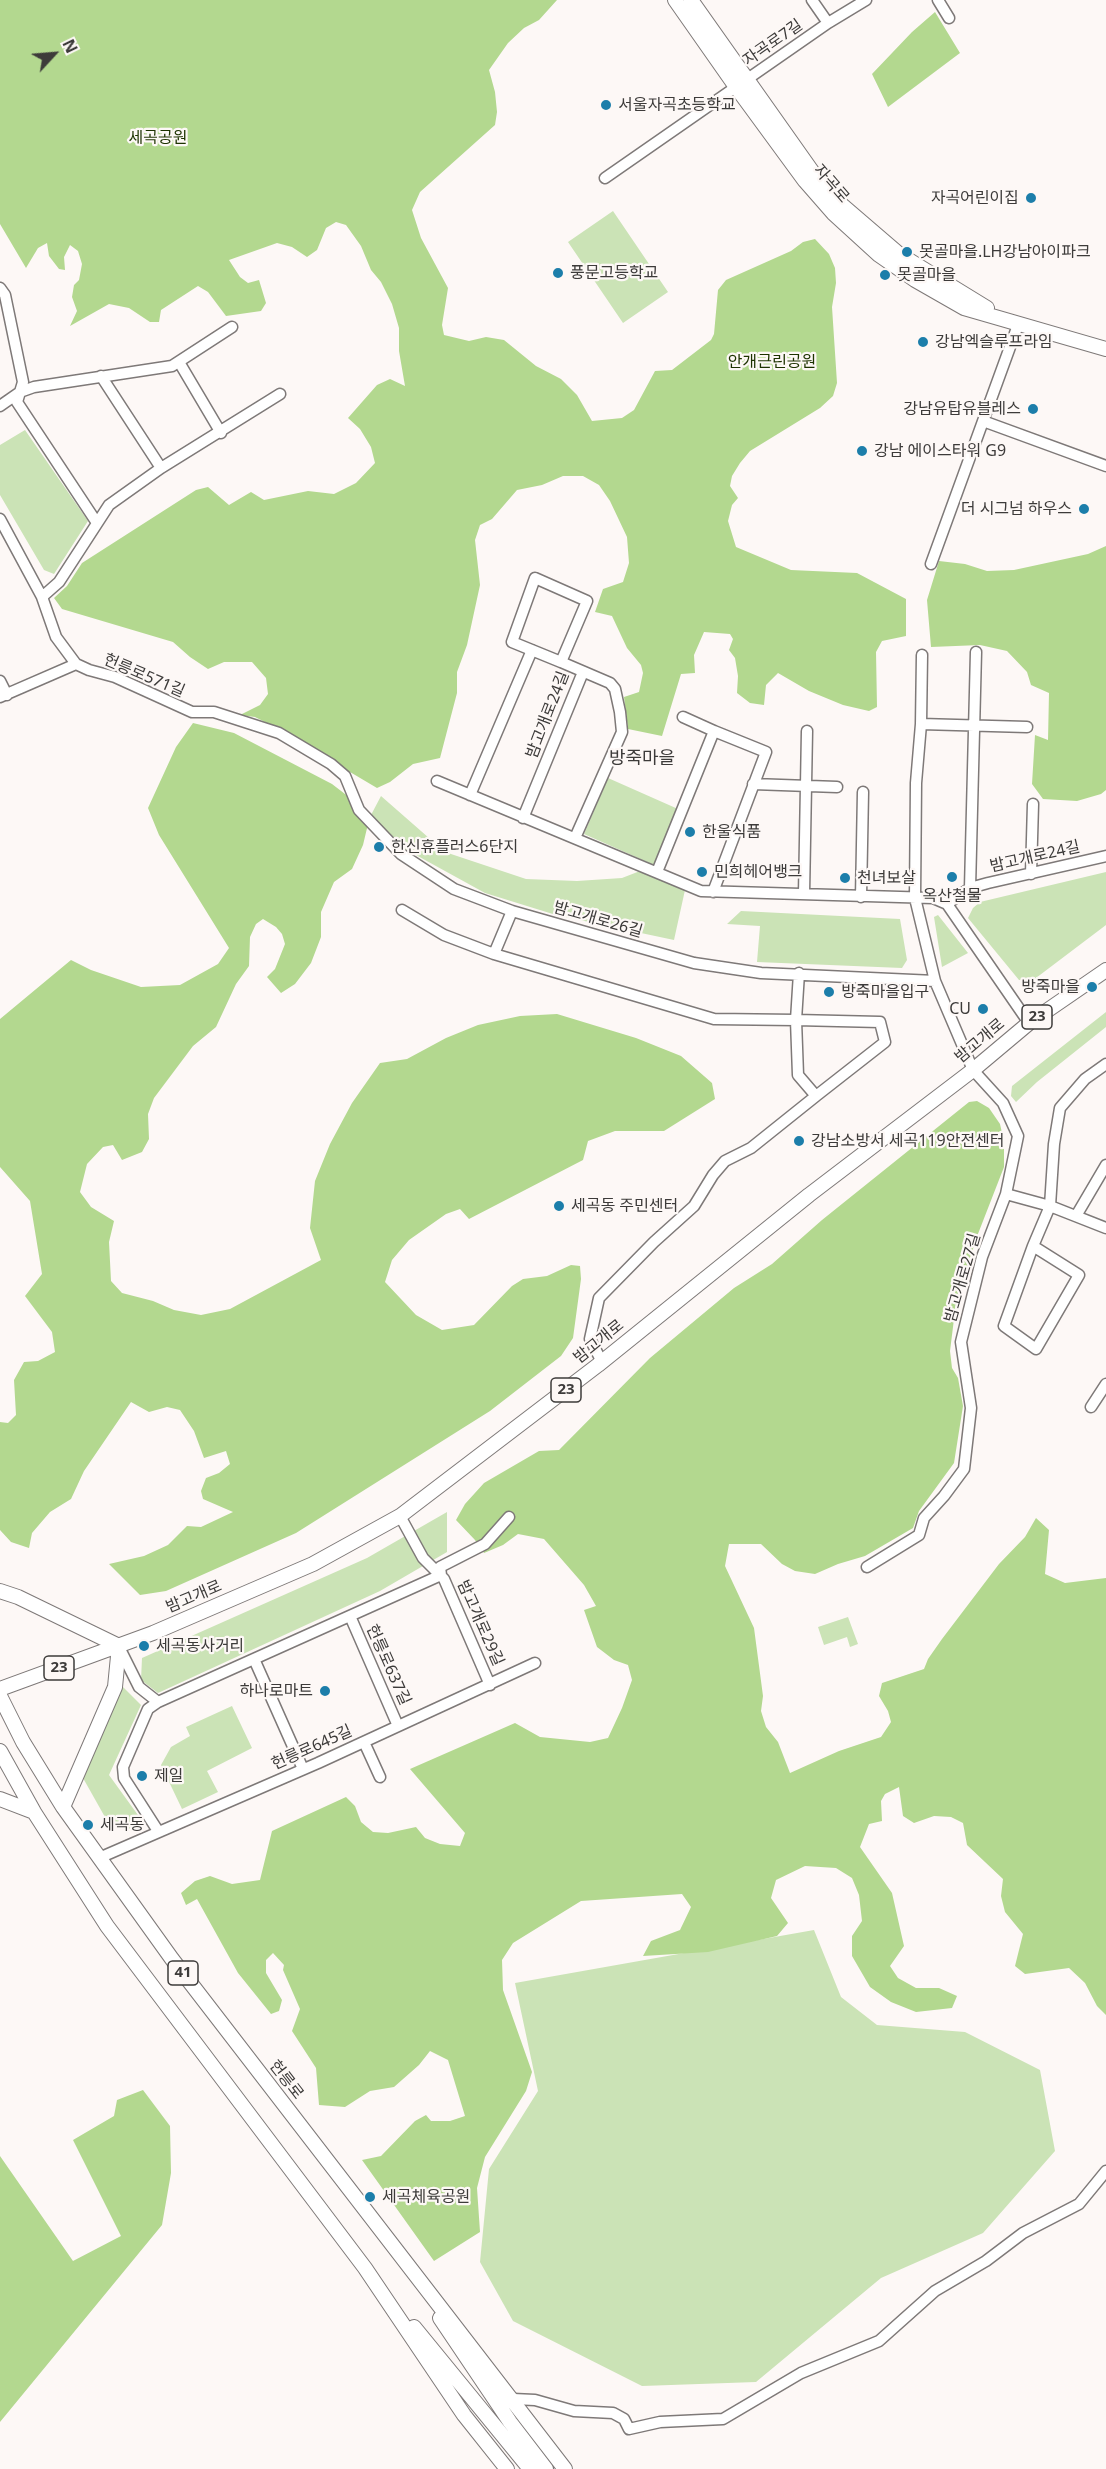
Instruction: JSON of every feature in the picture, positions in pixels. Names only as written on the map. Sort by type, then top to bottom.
[{"type":"main road","name":"자곡로","points":[[675,0],[741,83]]},
{"type":"main road","name":"자곡로","points":[[692,0],[741,83],[805,181],[834,213],[879,255],[915,280],[964,308],[1106,350]]},
{"type":"main road","name":"밤고개로","points":[[0,1689],[118,1646],[314,1564],[400,1516],[602,1362],[809,1195],[973,1070],[1029,1023],[1106,970]]},
{"type":"main road","points":[[0,1591],[18,1597],[118,1646],[115,1687],[63,1807]]},
{"type":"main road","name":"헌릉로","points":[[0,1696],[22,1742],[63,1807],[172,1959],[565,2469]]},
{"type":"main road","name":"41","points":[[0,1751],[34,1812],[108,1926],[365,2268],[464,2415],[507,2469]]},
{"type":"main road","points":[[0,1798],[34,1812]]},
{"type":"main road","points":[[386,2236],[510,2422],[546,2469]]},
{"type":"main road","points":[[365,2268],[530,2469]]},
{"type":"street","name":"자곡로7길","points":[[812,0],[828,23]]},
{"type":"street","name":"자곡로7길","points":[[605,178],[828,23],[866,0]]},
{"type":"street","points":[[938,0],[949,18]]},
{"type":"street","points":[[0,288],[5,295],[4,315],[23,382],[17,402],[97,524]]},
{"type":"street","points":[[931,564],[1018,325]]},
{"type":"street","points":[[0,406],[20,392],[34,387],[172,366],[232,327]]},
{"type":"street","points":[[179,362],[221,433]]},
{"type":"street","points":[[101,376],[161,468]]},
{"type":"street","points":[[42,597],[59,582],[109,505],[161,468],[221,433],[280,394]]},
{"type":"street","points":[[983,421],[1106,466]]},
{"type":"street","name":"헌릉로571길","points":[[0,519],[42,597],[56,638],[76,664],[115,677],[192,712],[214,712],[254,723],[279,733],[345,776],[359,810],[401,854]]},
{"type":"street","name":"밤고개로24길","points":[[523,818],[583,672],[561,662],[587,601],[535,578],[512,642],[532,650]]},
{"type":"street","points":[[470,795],[532,650],[561,662]]},
{"type":"street","name":"밤고개로24길","points":[[970,888],[976,652]]},
{"type":"street","points":[[922,656],[921,724],[916,783],[915,898],[935,981],[973,1070]]},
{"type":"street","name":"헌릉로571길","points":[[0,681],[3,696],[76,664]]},
{"type":"street","points":[[575,838],[622,732],[615,689],[610,683],[583,672]]},
{"type":"street","points":[[683,717],[766,752],[713,892]]},
{"type":"street","points":[[921,724],[1027,726]]},
{"type":"street","points":[[804,894],[807,730]]},
{"type":"street","points":[[657,872],[714,731]]},
{"type":"street","points":[[437,782],[689,887],[713,892],[933,898],[947,904],[1029,1023]]},
{"type":"street","points":[[753,784],[837,788]]},
{"type":"street","points":[[861,897],[863,792]]},
{"type":"street","points":[[1031,874],[1033,804]]},
{"type":"street","name":"밤고개로26길","points":[[401,854],[454,889],[512,911],[693,963],[761,973],[935,981]]},
{"type":"street","name":"밤고개로24길","points":[[947,904],[970,888],[1106,856]]},
{"type":"street","points":[[402,910],[444,935],[494,954],[714,1019],[880,1022],[885,1042],[751,1148],[725,1161],[713,1175],[694,1206],[654,1242],[599,1298],[590,1339],[602,1362]]},
{"type":"street","points":[[494,954],[512,911]]},
{"type":"street","points":[[799,973],[795,1020],[798,1076],[816,1096]]},
{"type":"street","points":[[1033,1246],[1079,1275],[1036,1349],[1004,1326],[1033,1246],[1050,1206],[1054,1144],[1060,1108],[1085,1079],[1105,1066]]},
{"type":"street","name":"밤고개로27길","points":[[867,1567],[919,1535],[924,1518],[964,1469],[971,1408],[961,1342],[982,1257],[1006,1194],[1018,1136],[1003,1103],[973,1070]]},
{"type":"street","points":[[1076,1216],[1106,1165]]},
{"type":"street","points":[[1006,1194],[1050,1206],[1106,1228]]},
{"type":"street","points":[[1091,1407],[1106,1384]]},
{"type":"street","name":"밤고개로29길","points":[[400,1516],[423,1557],[441,1575],[467,1627],[490,1685]]},
{"type":"street","points":[[441,1575],[440,1567],[484,1544],[509,1517]]},
{"type":"street","name":"헌릉로637길","points":[[158,1702],[441,1575]]},
{"type":"street","name":"헌릉로637길","points":[[350,1616],[398,1726]]},
{"type":"street","points":[[118,1646],[139,1687],[158,1702],[148,1709],[123,1767],[123,1778],[158,1831]]},
{"type":"street","points":[[254,1659],[303,1769]]},
{"type":"street","name":"헌릉로645길","points":[[99,1858],[364,1742],[535,1663]]},
{"type":"street","points":[[364,1742],[380,1777]]},
{"type":"street","points":[[513,2399],[535,2400],[574,2411],[614,2413],[624,2419],[629,2429],[660,2422],[723,2419],[801,2373],[879,2341],[935,2292],[986,2261],[1023,2233],[1079,2204],[1106,2171]]},
{"type":"green space","name":"세곡공원","points":[[0,0],[557,0],[539,20],[524,28],[508,43],[489,70],[495,92],[497,112],[495,125],[420,192],[412,210],[421,238],[448,288],[442,325],[444,335],[469,341],[486,337],[504,340],[536,366],[561,379],[577,395],[592,421],[622,418],[634,410],[655,371],[672,370],[711,340],[714,334],[718,290],[726,280],[791,251],[803,242],[815,239],[829,254],[835,268],[836,283],[832,307],[837,383],[833,396],[820,408],[750,451],[732,476],[730,486],[738,498],[732,505],[728,521],[736,547],[791,570],[857,573],[906,599],[906,636],[882,641],[876,652],[877,707],[869,711],[843,705],[809,691],[778,673],[766,685],[764,705],[750,703],[737,693],[738,676],[735,658],[729,650],[733,639],[730,634],[704,632],[694,655],[695,673],[681,674],[662,736],[628,729],[624,697],[639,692],[643,673],[641,665],[627,648],[612,616],[595,612],[603,589],[623,582],[629,563],[627,537],[610,501],[599,485],[583,476],[563,476],[542,485],[517,490],[492,519],[480,525],[475,540],[480,585],[467,645],[457,672],[457,693],[440,758],[413,764],[390,782],[377,788],[269,724],[255,717],[240,715],[260,705],[268,694],[266,678],[252,662],[224,662],[208,669],[173,642],[62,609],[54,598],[67,586],[82,563],[196,490],[208,487],[229,505],[251,492],[264,500],[308,491],[334,494],[356,483],[375,463],[371,447],[360,429],[348,418],[377,385],[390,379],[405,386],[399,351],[399,328],[392,304],[381,282],[371,270],[361,246],[346,225],[336,222],[326,228],[317,250],[307,257],[292,247],[277,243],[229,260],[240,277],[248,283],[259,280],[266,303],[261,311],[226,316],[208,292],[198,286],[161,310],[159,322],[150,322],[129,308],[109,304],[70,326],[77,311],[72,297],[82,264],[78,251],[70,245],[64,257],[65,270],[59,269],[49,256],[47,243],[38,248],[26,268],[0,224]]},
{"type":"green space","points":[[935,12],[960,53],[888,107],[872,74],[912,32]]},
{"type":"green space","points":[[613,211],[668,292],[623,323],[568,242]]},
{"type":"green space","points":[[25,430],[88,521],[54,574],[44,570],[0,495],[0,445]]},
{"type":"green space","points":[[1106,546],[1106,790],[1101,794],[1077,801],[1043,799],[1032,784],[1035,735],[1048,740],[1049,693],[1031,685],[1027,672],[1007,651],[980,645],[931,647],[927,600],[939,561],[965,564],[987,571],[1014,570],[1088,554]]},
{"type":"green space","points":[[193,723],[234,733],[332,784],[358,804],[368,824],[363,845],[352,869],[334,882],[321,912],[321,937],[311,963],[295,984],[281,993],[267,977],[275,969],[285,944],[282,934],[276,927],[263,919],[256,924],[250,937],[249,966],[236,984],[216,1027],[193,1046],[154,1098],[148,1114],[149,1139],[142,1152],[122,1160],[113,1145],[103,1147],[87,1164],[80,1192],[91,1207],[114,1221],[109,1242],[111,1281],[122,1293],[153,1301],[174,1310],[201,1315],[230,1309],[321,1260],[310,1228],[315,1181],[330,1144],[352,1103],[380,1063],[407,1059],[446,1038],[478,1025],[520,1016],[557,1014],[636,1038],[681,1056],[712,1083],[715,1099],[664,1131],[615,1131],[588,1141],[583,1160],[469,1219],[460,1209],[446,1214],[409,1240],[392,1260],[385,1282],[416,1315],[442,1330],[474,1325],[512,1286],[523,1279],[547,1276],[571,1265],[580,1266],[581,1279],[573,1338],[561,1356],[490,1411],[296,1533],[166,1591],[140,1595],[109,1564],[144,1556],[168,1545],[187,1526],[201,1527],[233,1512],[203,1499],[201,1491],[206,1478],[219,1473],[230,1464],[226,1451],[204,1458],[194,1431],[180,1410],[167,1407],[149,1412],[131,1402],[84,1471],[71,1499],[50,1512],[32,1533],[29,1548],[11,1542],[0,1530],[0,1422],[8,1423],[16,1415],[14,1380],[24,1362],[38,1361],[55,1352],[52,1332],[25,1296],[42,1274],[30,1201],[0,1167],[0,1019],[71,960],[91,970],[141,987],[180,985],[218,964],[229,948],[159,835],[148,808],[176,747]]},
{"type":"green space","points":[[608,778],[678,809],[654,865],[584,834]]},
{"type":"green space","points":[[381,796],[445,852],[526,879],[577,881],[622,878],[640,871],[685,890],[674,940],[556,915],[485,893],[405,849],[371,815]]},
{"type":"green space","points":[[1106,872],[1106,925],[1032,981],[1019,980],[968,918],[973,908],[980,902]]},
{"type":"green space","points":[[741,911],[900,919],[907,960],[902,968],[757,962],[760,926],[727,924]]},
{"type":"green space","points":[[938,915],[968,953],[942,967],[934,917]]},
{"type":"green space","points":[[1106,1012],[1106,1027],[1037,1082],[1016,1102],[1011,1096],[1012,1086]]},
{"type":"green space","points":[[977,1101],[989,1108],[1000,1124],[1004,1142],[1004,1167],[976,1239],[956,1303],[950,1351],[952,1368],[958,1378],[963,1406],[954,1463],[919,1511],[913,1528],[865,1556],[815,1574],[795,1571],[782,1564],[761,1544],[729,1544],[725,1566],[754,1628],[763,1696],[761,1711],[766,1727],[778,1742],[790,1773],[839,1751],[881,1737],[891,1722],[888,1711],[879,1696],[882,1683],[924,1669],[942,1639],[999,1564],[1025,1537],[1036,1518],[1049,1530],[1045,1574],[1065,1583],[1106,1578],[1106,2015],[1097,2006],[1085,1983],[1069,1968],[1025,1974],[1015,1966],[1023,1934],[1005,1912],[1001,1896],[1003,1879],[967,1845],[963,1823],[951,1817],[934,1816],[914,1823],[903,1816],[899,1787],[885,1794],[881,1801],[882,1821],[869,1824],[860,1847],[892,1893],[904,1946],[890,1966],[898,1978],[916,1988],[939,1988],[957,1996],[952,2008],[916,2012],[891,2002],[870,1987],[852,1956],[852,1936],[862,1921],[859,1895],[852,1878],[836,1868],[805,1866],[776,1880],[771,1898],[788,1923],[777,1936],[708,1952],[643,1956],[651,1941],[680,1930],[691,1907],[682,1894],[581,1901],[513,1943],[502,1960],[503,1990],[532,2072],[526,2091],[485,2157],[477,2188],[480,2232],[434,2261],[362,2160],[381,2156],[415,2121],[426,2115],[431,2121],[450,2121],[465,2116],[448,2060],[430,2051],[419,2065],[394,2087],[370,2091],[345,2107],[319,2105],[316,2068],[292,2031],[300,2009],[283,1970],[284,1965],[273,1953],[266,1960],[266,1973],[282,2000],[279,2011],[271,2014],[238,1973],[197,1899],[186,1905],[181,1893],[195,1881],[210,1876],[232,1884],[260,1880],[272,1831],[346,1797],[355,1806],[361,1822],[373,1832],[388,1833],[416,1827],[425,1838],[440,1844],[460,1846],[465,1833],[410,1769],[515,1723],[540,1737],[590,1742],[608,1738],[632,1680],[628,1665],[614,1660],[597,1647],[584,1610],[596,1606],[584,1585],[544,1539],[518,1534],[503,1545],[484,1553],[456,1520],[465,1504],[484,1483],[539,1451],[559,1450],[650,1358],[734,1288],[772,1264],[822,1220],[969,1102]]},
{"type":"green space","points":[[447,1512],[447,1552],[380,1591],[158,1693],[141,1680],[142,1658],[367,1558]]},
{"type":"green space","points":[[848,1617],[858,1644],[850,1647],[847,1637],[824,1645],[818,1627]]},
{"type":"green space","points":[[121,1685],[141,1705],[109,1775],[143,1822],[127,1830],[110,1826],[83,1778]]},
{"type":"green space","points":[[232,1706],[252,1748],[207,1771],[218,1792],[182,1809],[161,1765],[171,1747],[190,1736],[186,1727]]},
{"type":"green space","points":[[814,1930],[841,1997],[877,2025],[965,2032],[1040,2070],[1055,2151],[983,2233],[881,2278],[756,2382],[642,2386],[513,2321],[480,2262],[489,2169],[538,2091],[515,1983]]},
{"type":"green space","points":[[143,2090],[170,2126],[171,2173],[162,2225],[0,2422],[0,2156],[73,2261],[121,2236],[73,2140],[114,2116],[117,2100]]},
{"type":"place","name":"서울자곡초등학교","points":[[606,105]]},
{"type":"place","name":"자곡어린이집","points":[[1031,198]]},
{"type":"place","name":"못골마을.LH강남아이파크","points":[[907,252]]},
{"type":"place","name":"풍문고등학교","points":[[558,273]]},
{"type":"place","name":"못골마을","points":[[885,275]]},
{"type":"place","name":"강남엑슬루프라임","points":[[923,342]]},
{"type":"place","name":"강남유탑유블레스","points":[[1033,409]]},
{"type":"place","name":"강남 에이스타워 G9","points":[[862,451]]},
{"type":"place","name":"더 시그넘 하우스","points":[[1084,509]]},
{"type":"place","name":"한울식품","points":[[690,832]]},
{"type":"place","name":"한신휴플러스6단지","points":[[379,847]]},
{"type":"place","name":"민희헤어뱅크","points":[[702,872]]},
{"type":"place","name":"옥산철물","points":[[952,877]]},
{"type":"place","name":"천녀보살","points":[[845,878]]},
{"type":"place","name":"방죽마을","points":[[1092,987]]},
{"type":"place","name":"방죽마을입구","points":[[829,992]]},
{"type":"place","name":"CU","points":[[983,1009]]},
{"type":"place","name":"강남소방서 세곡119안전센터","points":[[799,1141]]},
{"type":"place","name":"세곡동 주민센터","points":[[559,1206]]},
{"type":"place","name":"세곡동사거리","points":[[144,1646]]},
{"type":"place","name":"하나로마트","points":[[325,1691]]},
{"type":"place","name":"제일","points":[[142,1776]]},
{"type":"place","name":"세곡동","points":[[88,1825]]},
{"type":"place","name":"세곡체육공원","points":[[370,2197]]},
{"type":"district","name":"방죽마을","points":[[642,759]]},
{"type":"park label","name":"안개근린공원","points":[[772,362]]}]
